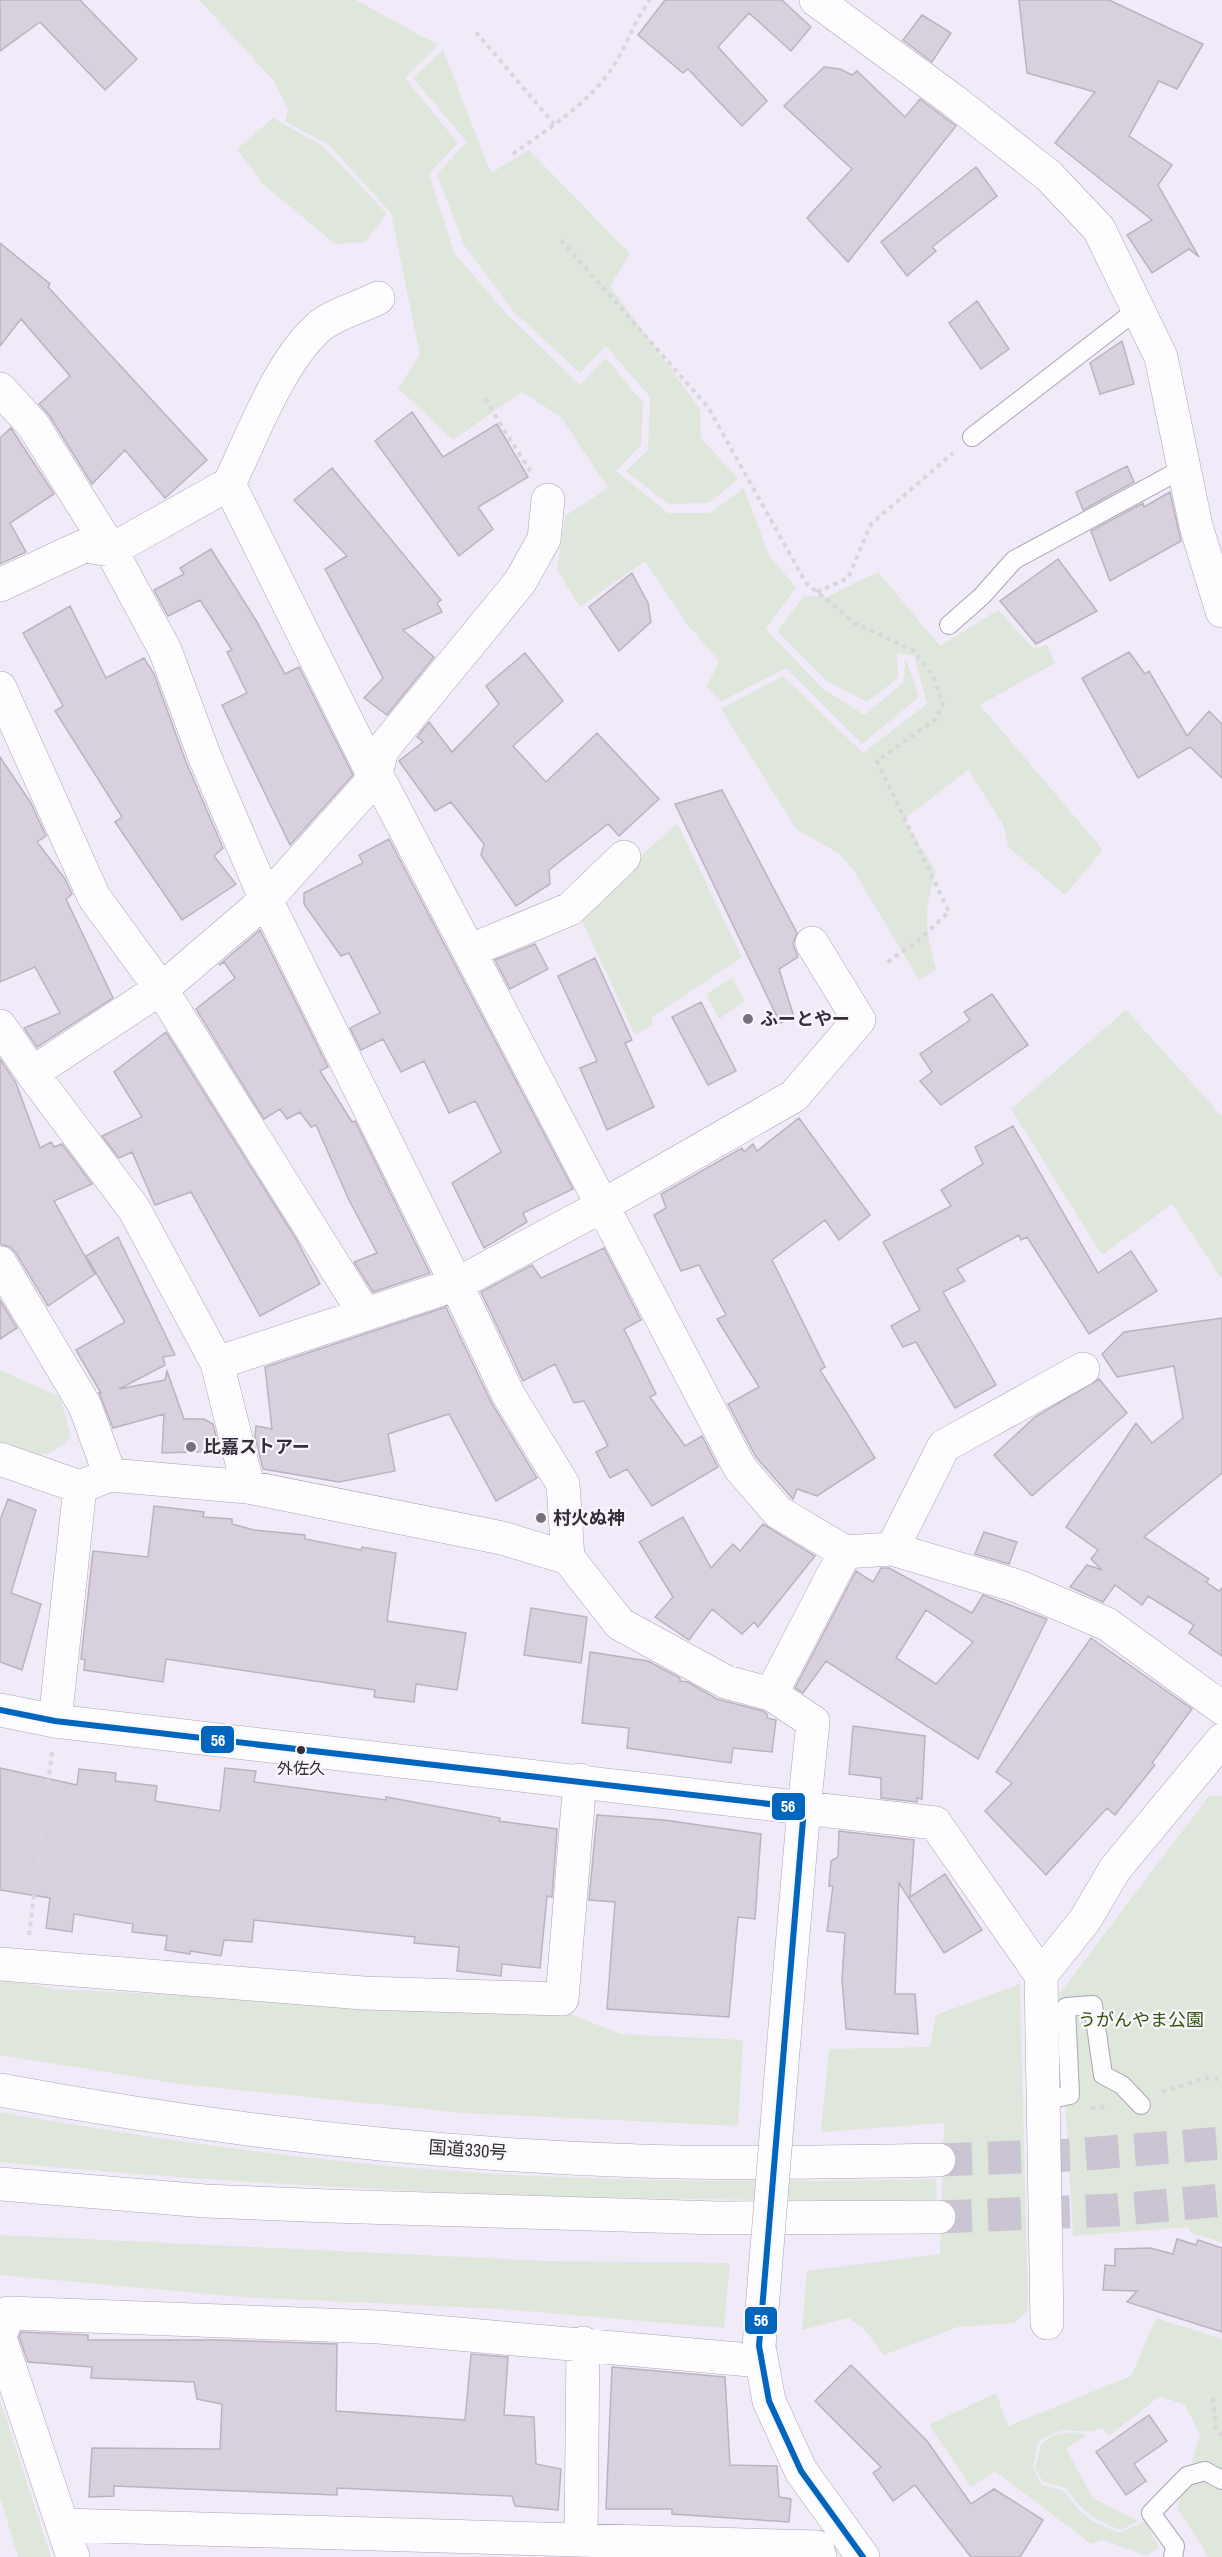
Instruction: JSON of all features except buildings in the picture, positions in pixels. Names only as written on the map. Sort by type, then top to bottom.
[{"type":"main road","points":[[816,0],[954,101],[1049,176],[1099,229],[1161,357],[1196,526],[1222,611]]},
{"type":"main road","points":[[0,585],[84,546],[111,550],[229,484],[274,390],[291,361],[321,326],[378,298]]},
{"type":"main road","points":[[0,389],[33,425],[111,550],[165,650],[204,755],[266,900],[457,1284],[508,1394],[562,1484],[568,1558],[620,1624],[726,1682],[771,1694],[813,1722],[784,2039],[760,2353],[769,2401],[801,2471],[863,2557]]},
{"type":"main road","points":[[229,484],[375,778],[382,785],[740,1468],[778,1512],[845,1552],[892,1549],[1017,1586],[1107,1624],[1222,1708]]},
{"type":"main road","points":[[248,1487],[217,1363],[134,1209],[12,1052],[161,988],[266,900],[375,778],[382,750],[520,582],[544,539],[548,500]]},
{"type":"main road","points":[[0,688],[94,897],[161,988],[364,1313]]},
{"type":"main road","points":[[469,951],[570,909],[624,857]]},
{"type":"main road","points":[[217,1363],[457,1284],[602,1206],[794,1096],[859,1020],[812,943]]},
{"type":"main road","points":[[0,1263],[85,1406],[95,1481],[55,1721]]},
{"type":"main road","points":[[892,1549],[944,1446],[1083,1369]]},
{"type":"main road","points":[[0,1459],[95,1481],[248,1487],[502,1538],[568,1558]]},
{"type":"main road","points":[[771,1694],[845,1552]]},
{"type":"main road","points":[[0,1710],[55,1721],[580,1780],[935,1823],[1041,1975],[1047,2323]]},
{"type":"main road","points":[[1041,1975],[1085,1920],[1115,1869],[1222,1740]]},
{"type":"main road","points":[[12,1965],[363,1993],[562,1999],[580,1780]]},
{"type":"main road","name":"国道330号","points":[[0,2090],[71,2103],[288,2133],[453,2150],[640,2161],[939,2160]]},
{"type":"main road","points":[[0,2184],[205,2201],[683,2217],[939,2217]]},
{"type":"main road","points":[[0,2191],[68,2191]]},
{"type":"main road","points":[[73,2557],[0,2337],[8,2313],[379,2326],[583,2343],[760,2353]]},
{"type":"main road","points":[[581,2540],[583,2343]]},
{"type":"main road","points":[[63,2525],[817,2547],[820,2557]]},
{"type":"lane","points":[[972,437],[1138,309]]},
{"type":"lane","points":[[949,625],[982,596],[1014,560],[1184,468]]},
{"type":"lane","points":[[1043,2101],[1070,2095],[1066,2007],[1093,2005],[1103,2075],[1122,2085],[1141,2105]]},
{"type":"lane","points":[[1173,2557],[1175,2546],[1151,2513],[1187,2476],[1205,2471],[1222,2480]]},
{"type":"path","points":[[513,154],[555,124],[587,97],[614,65],[635,20],[650,0]]},
{"type":"path","points":[[476,32],[555,124]]},
{"type":"path","points":[[561,240],[708,407],[806,583],[856,624],[913,650],[933,676],[943,703],[936,719],[877,761],[949,912],[915,944],[886,963]]},
{"type":"path","points":[[485,399],[548,500]]},
{"type":"path","points":[[818,592],[848,578],[871,524],[972,437]]},
{"type":"path","points":[[12,1965],[55,1721]]},
{"type":"path","points":[[1213,2398],[1216,2428],[1222,2436]]},
{"type":"path","points":[[944,2501],[958,2490]]},
{"type":"green space","points":[[199,0],[356,0],[438,45],[405,78],[458,143],[429,174],[454,253],[506,313],[580,385],[606,358],[643,403],[641,445],[616,471],[668,513],[710,513],[744,488],[769,556],[796,587],[766,629],[821,687],[864,715],[903,683],[906,659],[919,697],[862,744],[786,668],[722,701],[707,687],[719,661],[687,624],[645,561],[580,607],[557,570],[565,516],[608,488],[561,417],[522,392],[453,440],[398,388],[420,355],[391,213],[329,145],[285,121],[288,109],[273,80]]},
{"type":"green space","points":[[443,50],[491,173],[529,150],[630,254],[610,286],[700,409],[701,438],[738,479],[709,503],[668,504],[626,471],[648,450],[650,397],[606,346],[580,373],[514,312],[464,245],[437,174],[467,142],[413,78]]},
{"type":"green space","points":[[273,118],[324,147],[387,214],[365,242],[335,244],[264,185],[237,149]]},
{"type":"green space","points":[[878,572],[940,646],[998,610],[1034,649],[1047,645],[1055,663],[980,705],[1103,850],[1065,895],[1008,847],[1004,826],[968,770],[904,819],[936,872],[929,899],[927,921],[936,969],[919,980],[855,873],[840,854],[797,830],[721,709],[783,676],[863,753],[927,704],[914,656],[897,653],[898,678],[867,702],[828,682],[777,631],[804,596],[827,597]]},
{"type":"green space","points":[[677,823],[742,957],[651,1018],[653,1025],[635,1035],[579,914]]},
{"type":"green space","points":[[732,978],[745,1001],[719,1019],[706,994]]},
{"type":"green space","points":[[1126,1010],[1222,1116],[1222,1279],[1172,1204],[1102,1255],[1011,1109]]},
{"type":"green space","points":[[0,1370],[60,1397],[71,1437],[61,1446],[45,1454],[30,1452],[0,1441]]},
{"type":"green space","name":"うがんやま公園","points":[[1209,1796],[1222,1796],[1222,2242],[1190,2233],[1189,2227],[1073,2236],[1059,1994]]},
{"type":"green space","points":[[0,1979],[55,1989],[573,2015],[621,2034],[743,2040],[738,2126],[464,2113],[180,2084],[0,2055]]},
{"type":"green space","points":[[1020,1984],[1028,2310],[1015,2323],[958,2327],[884,2355],[866,2331],[849,2318],[802,2330],[807,2271],[940,2254],[944,2123],[821,2132],[829,2049],[930,2047],[936,2015]]},
{"type":"green space","points":[[0,2112],[266,2153],[468,2172],[685,2180],[936,2179],[937,2200],[703,2199],[468,2193],[234,2181],[0,2162]]},
{"type":"green space","points":[[0,2235],[545,2261],[730,2263],[724,2328],[501,2309],[242,2297],[0,2275]]},
{"type":"green space","points":[[1156,2318],[1222,2339],[1222,2557],[1209,2557],[1177,2508],[1200,2435],[1185,2405],[1160,2396],[1109,2436],[1103,2428],[1094,2431],[1065,2431],[1048,2435],[1038,2442],[1033,2467],[1042,2485],[1064,2491],[1077,2508],[1093,2522],[1120,2533],[1145,2521],[1159,2547],[1147,2556],[1103,2540],[1091,2544],[995,2471],[971,2487],[929,2425],[996,2393],[1008,2426],[1131,2376]]},
{"type":"green space","points":[[0,2399],[51,2557],[18,2557],[0,2497]]},
{"type":"green space","points":[[1074,2432],[1087,2435],[1066,2449],[1093,2498],[1138,2521],[1121,2530],[1111,2526],[1083,2509],[1066,2488],[1043,2482],[1035,2468],[1041,2444],[1054,2435]]},
{"type":"tunnel","points":[[939,2160],[1073,2155],[1222,2143]]},
{"type":"tunnel","points":[[939,2217],[1115,2210],[1222,2200]]},
{"type":"transit line","name":"56","points":[[0,1710],[55,1721],[804,1808],[759,2346],[769,2401],[801,2471],[863,2557]]},
{"type":"place","name":"ふーとやー","points":[[748,1019]]},
{"type":"place","name":"比嘉ストアー","points":[[191,1447]]},
{"type":"place","name":"村火ぬ神","points":[[541,1518]]},
{"type":"place","name":"外佐久","points":[[301,1750]]}]
